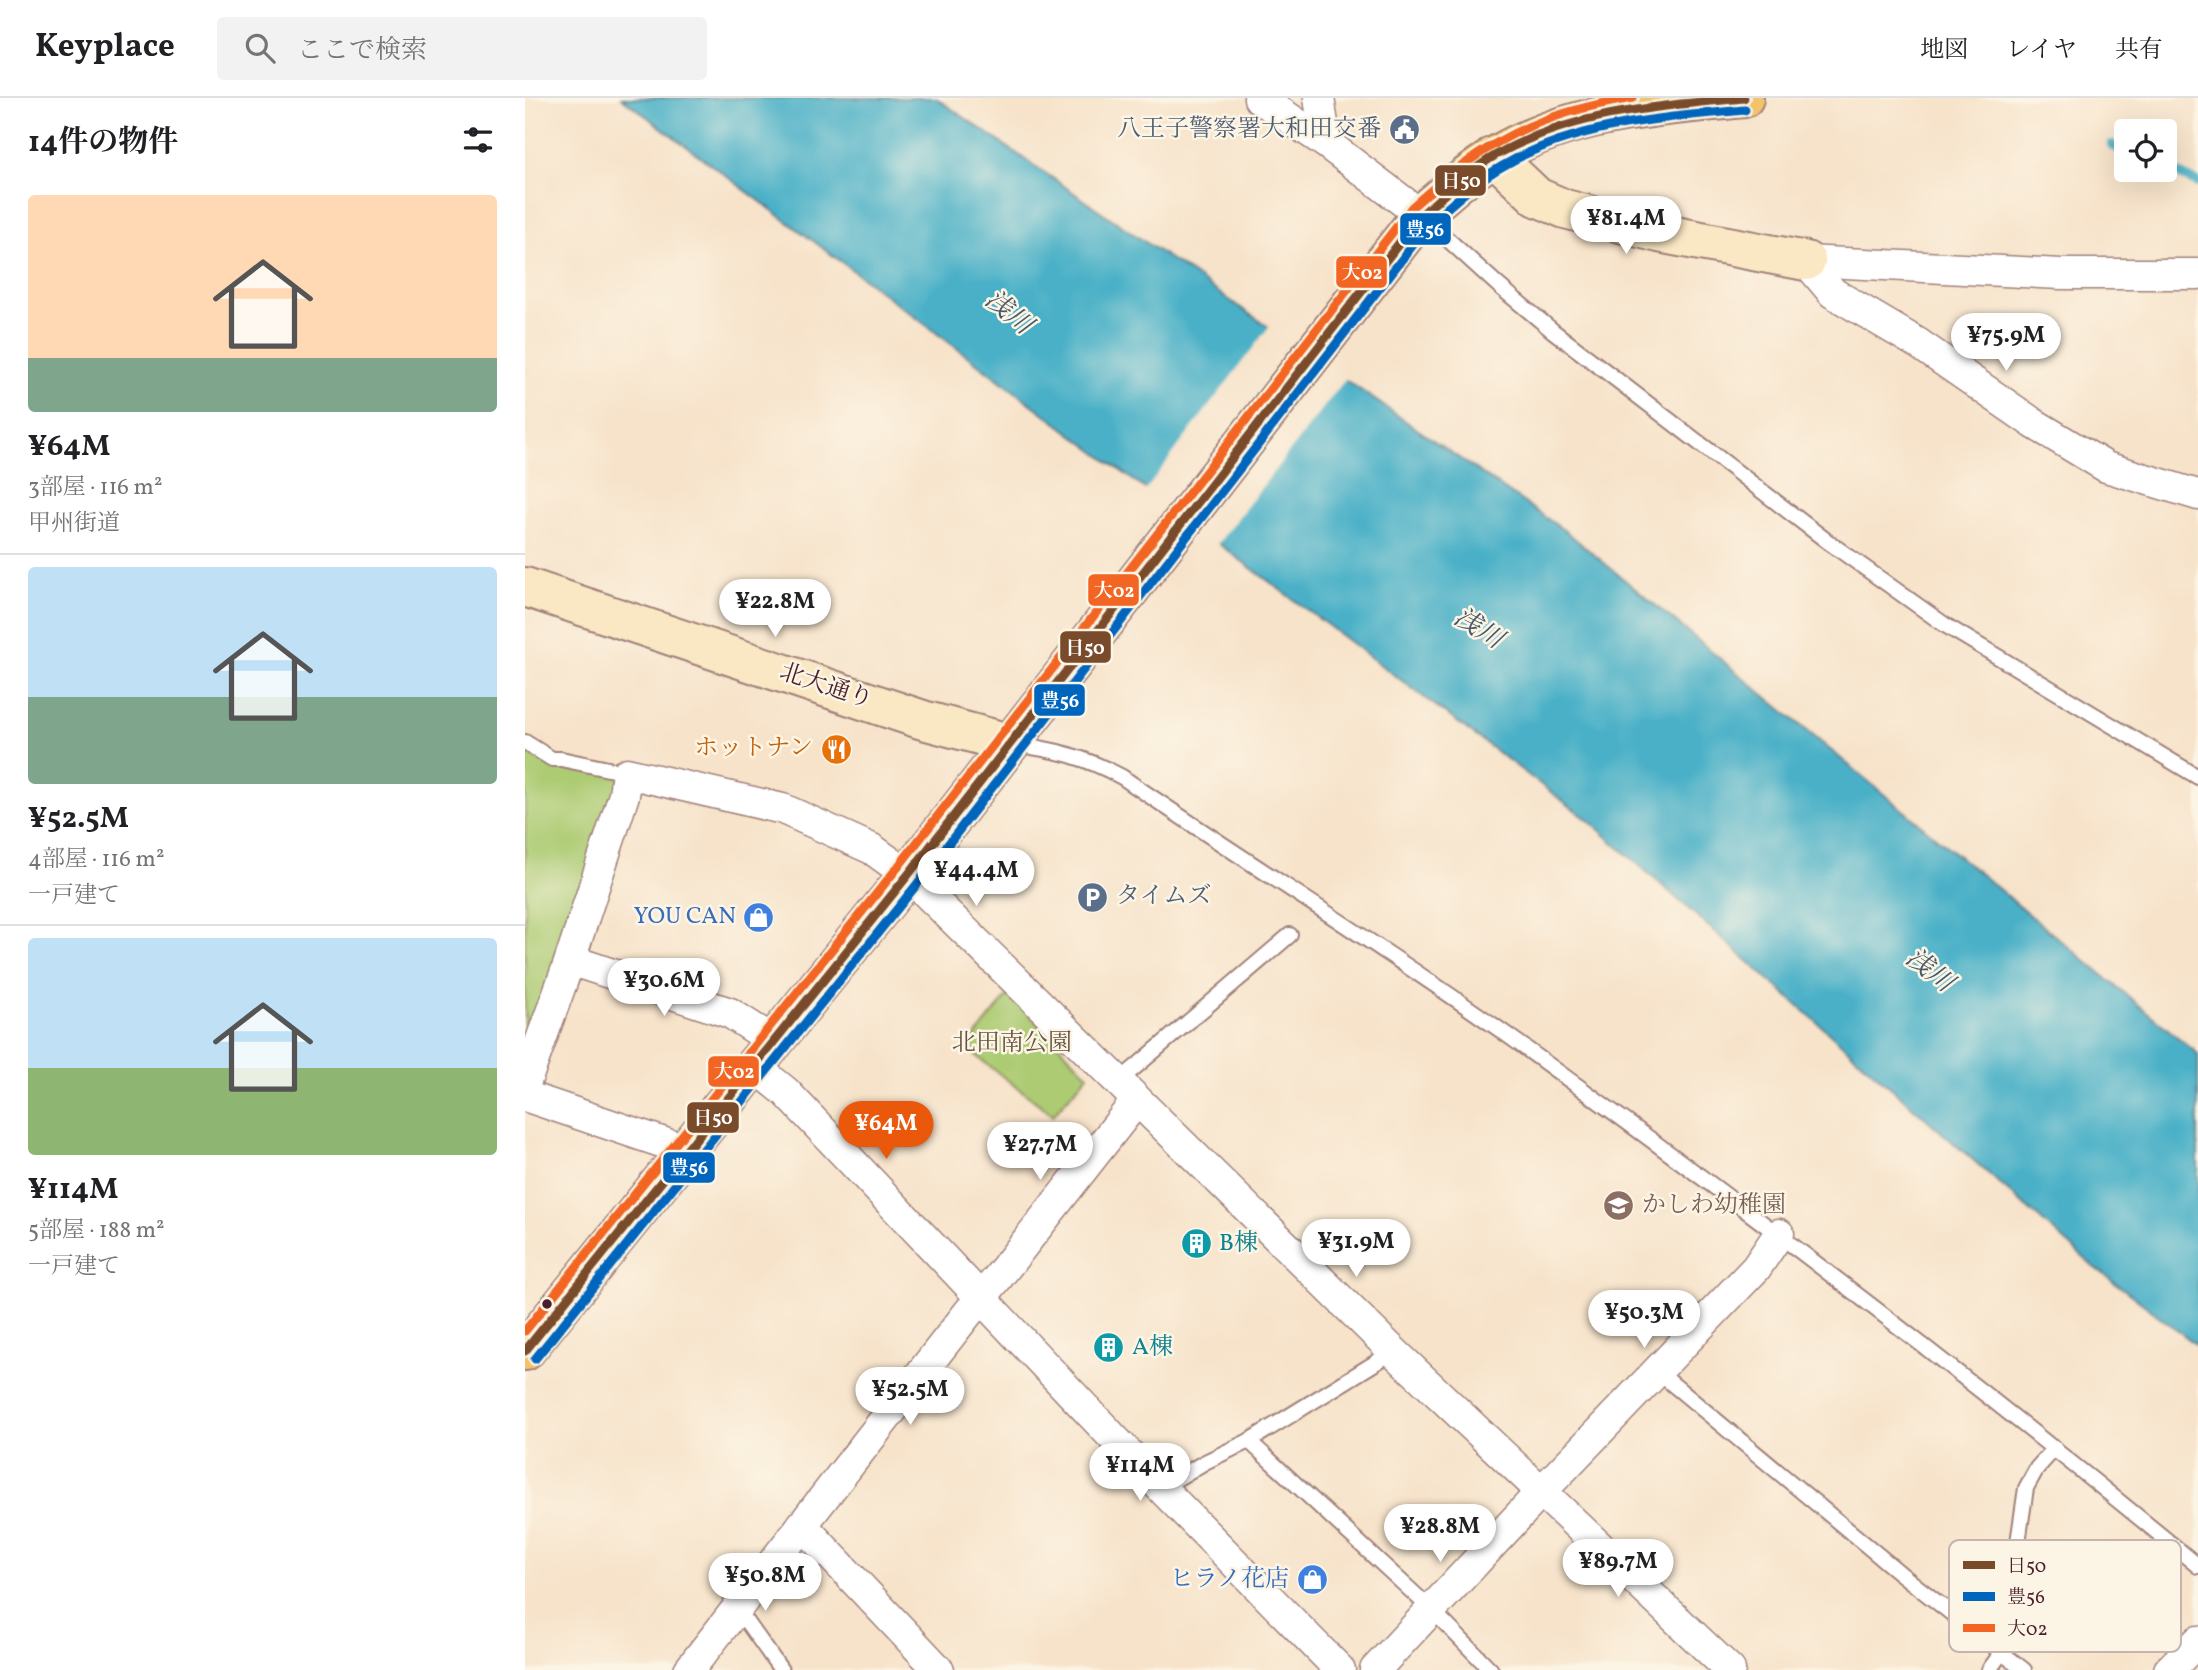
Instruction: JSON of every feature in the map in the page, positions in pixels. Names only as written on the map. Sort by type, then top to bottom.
[{"type":"highway","points":[[525,1351],[908,875],[1412,226],[1494,156],[1550,129],[1581,119],[1744,98]]},
{"type":"street","points":[[1259,98],[1326,143],[1412,226]]},
{"type":"street","points":[[1319,98],[1326,143]]},
{"type":"street","points":[[1494,156],[1537,197],[1565,209],[1659,233],[1806,261],[2061,274],[2198,274]]},
{"type":"street","points":[[1806,261],[1833,293],[1919,344],[2033,423],[2106,467],[2198,495]]},
{"type":"street","name":"北大通り","points":[[525,587],[923,720],[1009,743]]},
{"type":"street","points":[[525,1084],[570,960],[624,795],[627,773],[783,809],[872,849],[908,875],[1392,1350],[1730,1670]]},
{"type":"street","points":[[570,960],[730,1013],[764,1054],[786,1092],[1161,1488],[1339,1670]]},
{"type":"street","points":[[689,1670],[981,1297],[1127,1091]]},
{"type":"street","points":[[525,1096],[685,1150]]},
{"type":"street","points":[[1375,1670],[1756,1268],[1779,1234]]},
{"type":"street","points":[[802,1525],[939,1670]]},
{"type":"street","points":[[2169,1670],[2198,1641]]},
{"type":"lane","points":[[1412,226],[1499,286],[1553,331],[1827,541],[1945,625],[2198,776]]},
{"type":"lane","points":[[525,742],[552,759],[627,773]]},
{"type":"lane","points":[[1009,743],[1062,751],[1122,777],[1515,1041],[1779,1234],[2055,1448],[2166,1540]]},
{"type":"lane","points":[[1127,1091],[1290,935]]},
{"type":"lane","points":[[1161,1488],[1205,1462],[1249,1441],[1392,1350]]},
{"type":"lane","points":[[1658,1372],[1949,1611]]},
{"type":"lane","points":[[1249,1441],[1432,1610],[1491,1670]]},
{"type":"lane","points":[[2018,1540],[2026,1488],[2037,1468],[2055,1448]]},
{"type":"lane","points":[[2181,1552],[2198,1566]]},
{"type":"lane","points":[[737,1608],[781,1670]]},
{"type":"lane","points":[[1989,1670],[2002,1652],[2024,1670]]},
{"type":"green space","points":[[525,742],[552,759],[627,773],[525,1084]]},
{"type":"green space","name":"北田南公園","points":[[1009,994],[1088,1075],[1053,1115],[966,1048]]},
{"type":"water","name":"浅川","points":[[622,98],[936,98],[1568,533],[2198,1054],[2198,1346],[2092,1265],[1587,819]]},
{"type":"pier","points":[[1271,324],[1347,377],[1216,546],[1144,492]]},
{"type":"waterway","points":[[2177,173],[2198,183]]},
{"type":"transit line","name":"大02","points":[[525,1331],[898,867],[1412,207],[1463,165],[1513,134],[1568,112],[1633,98]]},
{"type":"transit line","name":"日50","points":[[525,1351],[908,875],[1421,215],[1486,161],[1555,129],[1617,113],[1744,98]]},
{"type":"transit line","name":"豊56","points":[[535,1359],[918,883],[1430,223],[1491,173],[1529,152],[1559,141],[1620,125],[1745,110]]},
{"type":"place","name":"八王子警察署大和田交番","points":[[1404,130]]},
{"type":"place","name":"ホットナン","points":[[836,749]]},
{"type":"place","name":"タイムズ","points":[[1093,897]]},
{"type":"place","name":"YOU CAN","points":[[759,917]]},
{"type":"place","name":"かしわ幼稚園","points":[[1619,1206]]},
{"type":"place","name":"B棟","points":[[1196,1244]]},
{"type":"place","name":"A棟","points":[[1109,1348]]},
{"type":"place","name":"ヒラノ花店","points":[[1312,1580]]}]
